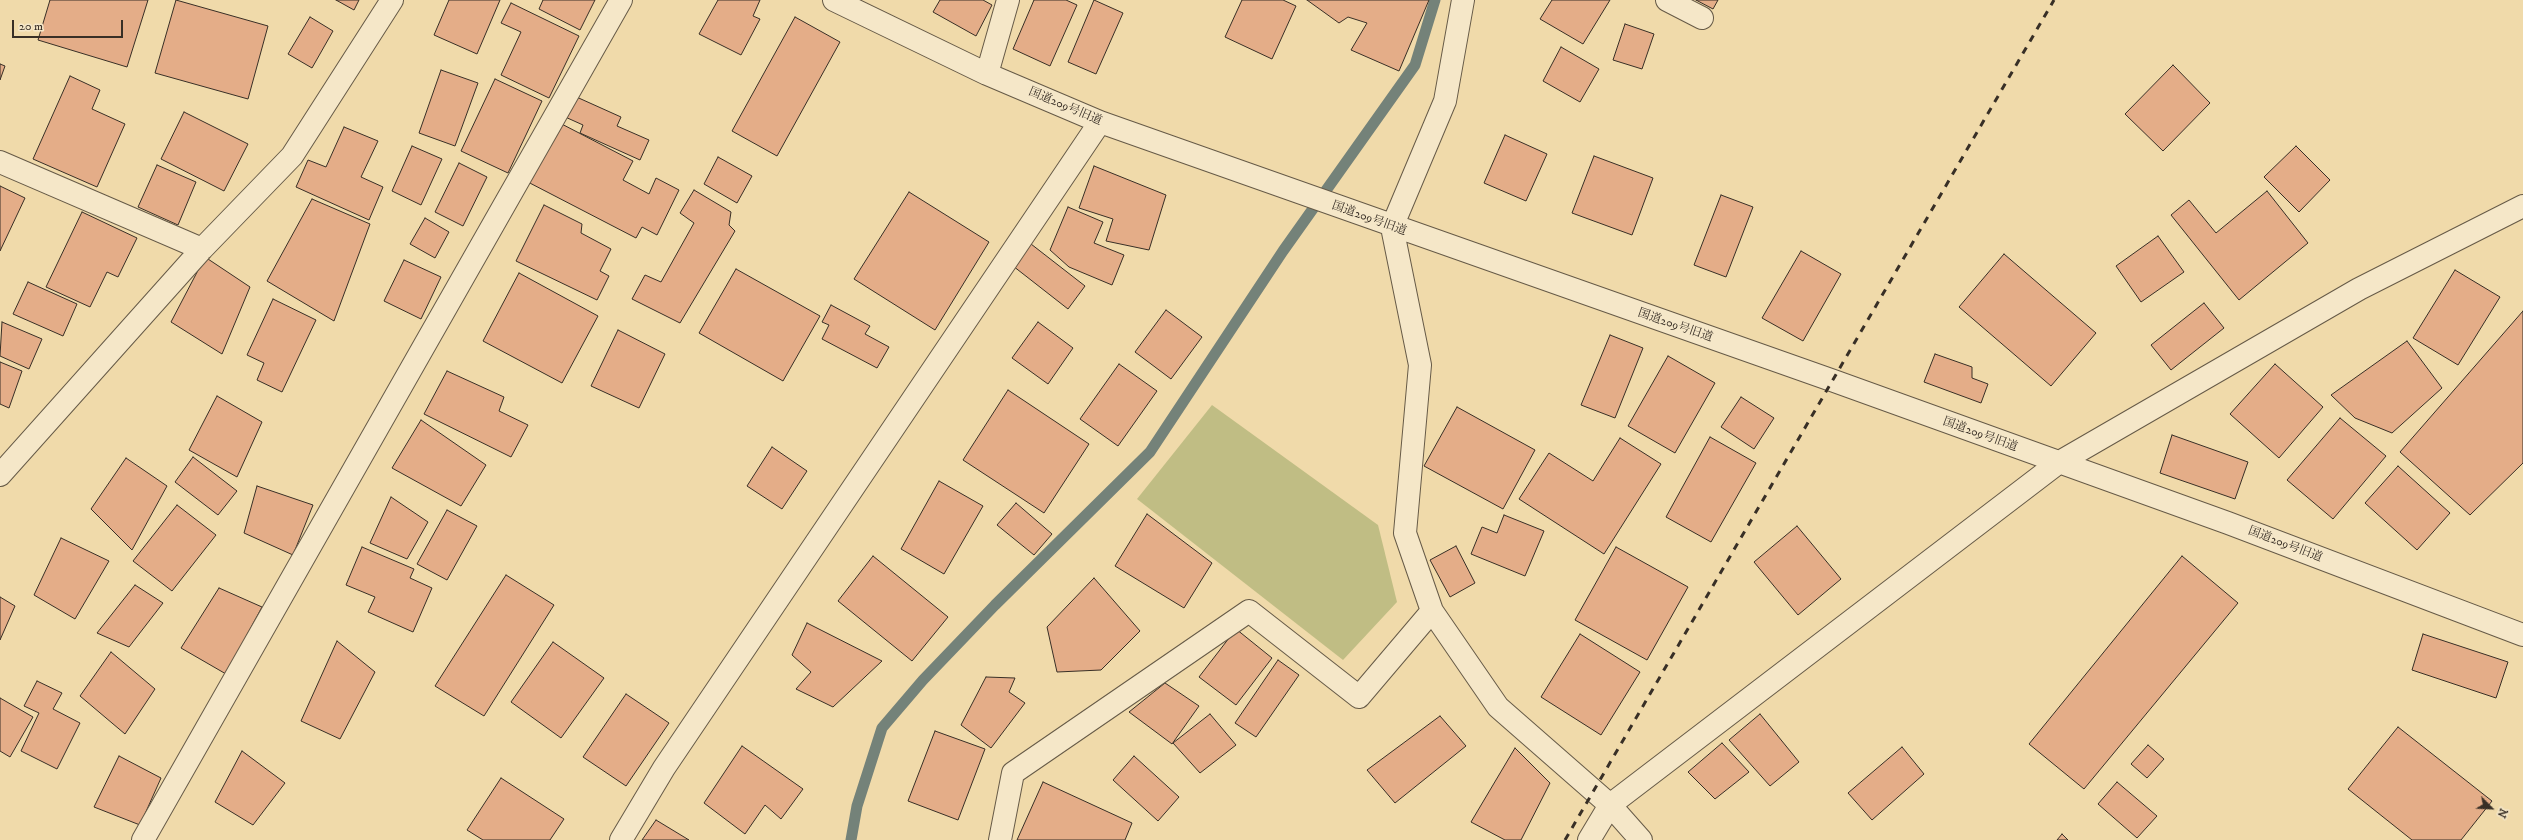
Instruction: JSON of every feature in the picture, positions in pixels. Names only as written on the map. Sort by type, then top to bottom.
[{"type":"street","points":[[0,475],[202,249],[292,156],[392,0]]},
{"type":"street","points":[[142,840],[621,0]]},
{"type":"street","name":"国道209号旧道","points":[[834,0],[987,74],[1100,122],[1392,227],[1834,381],[2228,523],[2523,636]]},
{"type":"street","points":[[987,74],[1008,0]]},
{"type":"street","points":[[1463,0],[1445,101],[1392,227],[1420,365],[1406,533],[1432,611],[1498,707],[1610,806],[1641,840]]},
{"type":"street","points":[[1667,0],[1702,18]]},
{"type":"street","points":[[620,840],[668,761],[1100,122]]},
{"type":"street","points":[[0,162],[202,249]]},
{"type":"street","points":[[1589,840],[1610,806],[2058,463],[2359,289],[2523,206]]},
{"type":"street","points":[[1000,840],[1013,773],[1249,611],[1359,697],[1432,611]]},
{"type":"shaded area","points":[[1212,405],[1378,525],[1397,602],[1343,660],[1137,499]]},
{"type":"building","points":[[50,0],[148,0],[127,67],[38,40]]},
{"type":"building","points":[[176,0],[268,26],[248,99],[155,73]]},
{"type":"building","points":[[336,0],[359,0],[354,10]]},
{"type":"building","points":[[449,0],[500,0],[477,54],[434,35]]},
{"type":"building","points":[[543,0],[595,0],[580,30],[539,9]]},
{"type":"building","points":[[718,0],[760,0],[753,16],[760,19],[741,55],[699,34]]},
{"type":"building","points":[[940,0],[983,0],[992,5],[976,36],[933,12]]},
{"type":"building","points":[[1034,0],[1066,0],[1077,5],[1050,66],[1013,49]]},
{"type":"building","points":[[1094,0],[1123,13],[1096,74],[1068,62]]},
{"type":"building","points":[[1242,0],[1283,0],[1296,6],[1272,59],[1225,37]]},
{"type":"building","points":[[1307,0],[1429,0],[1399,71],[1351,50],[1367,23],[1348,17],[1339,23]]},
{"type":"building","points":[[1552,0],[1610,0],[1583,44],[1540,19]]},
{"type":"building","points":[[1696,0],[1718,0],[1713,9]]},
{"type":"building","points":[[511,3],[579,36],[549,98],[501,75],[521,32],[501,23]]},
{"type":"building","points":[[310,17],[333,31],[312,68],[288,54]]},
{"type":"building","points":[[795,17],[840,42],[777,156],[732,131]]},
{"type":"building","points":[[1625,24],[1654,34],[1642,69],[1613,60]]},
{"type":"building","points":[[1561,47],[1599,69],[1580,102],[1543,81]]},
{"type":"building","points":[[0,64],[5,66],[0,80]]},
{"type":"building","points":[[2173,65],[2210,103],[2163,151],[2125,114]]},
{"type":"building","points":[[441,70],[478,83],[455,146],[419,133]]},
{"type":"building","points":[[70,76],[100,90],[92,109],[125,124],[97,187],[33,159]]},
{"type":"building","points":[[495,79],[542,101],[508,173],[461,151]]},
{"type":"building","points":[[572,95],[621,117],[617,126],[649,140],[640,160],[580,133],[583,125],[563,116]]},
{"type":"building","points":[[184,112],[248,144],[224,191],[161,159]]},
{"type":"building","points":[[554,120],[633,161],[623,180],[649,194],[656,178],[679,190],[657,235],[642,227],[636,238],[524,180]]},
{"type":"building","points":[[344,127],[378,141],[361,177],[383,187],[369,220],[296,187],[308,160],[326,167]]},
{"type":"building","points":[[1505,135],[1547,154],[1526,201],[1484,183]]},
{"type":"building","points":[[412,146],[442,159],[421,205],[392,191]]},
{"type":"building","points":[[2296,146],[2330,180],[2299,212],[2264,177]]},
{"type":"building","points":[[1594,156],[1653,178],[1632,235],[1572,213]]},
{"type":"building","points":[[718,157],[752,176],[737,203],[704,184]]},
{"type":"building","points":[[459,163],[487,177],[463,226],[435,212]]},
{"type":"building","points":[[157,165],[196,182],[178,225],[138,207]]},
{"type":"building","points":[[1094,166],[1166,195],[1149,250],[1106,241],[1113,219],[1079,208]]},
{"type":"building","points":[[0,186],[25,198],[0,251]]},
{"type":"building","points":[[694,190],[731,212],[729,225],[735,231],[680,323],[632,299],[645,275],[661,282],[694,223],[680,213]]},
{"type":"building","points":[[2267,191],[2308,243],[2239,300],[2171,215],[2189,200],[2216,233]]},
{"type":"building","points":[[909,192],[989,242],[935,330],[854,279]]},
{"type":"building","points":[[1721,195],[1753,207],[1726,277],[1694,265]]},
{"type":"building","points":[[312,199],[370,224],[334,321],[267,281]]},
{"type":"building","points":[[544,205],[582,224],[581,233],[611,249],[600,271],[609,276],[597,300],[516,261]]},
{"type":"building","points":[[1068,207],[1103,222],[1094,243],[1124,255],[1112,285],[1069,267],[1050,250]]},
{"type":"building","points":[[82,212],[137,238],[118,277],[107,272],[90,307],[46,287]]},
{"type":"building","points":[[425,218],[449,232],[435,258],[410,244]]},
{"type":"building","points":[[2158,236],[2184,272],[2141,302],[2116,266]]},
{"type":"building","points":[[1031,244],[1085,286],[1068,309],[1013,266]]},
{"type":"building","points":[[1801,251],[1841,274],[1803,341],[1762,318]]},
{"type":"building","points":[[2004,254],[2096,333],[2051,386],[1959,307]]},
{"type":"building","points":[[205,257],[250,287],[222,354],[171,322]]},
{"type":"building","points":[[404,260],[441,277],[421,319],[384,301]]},
{"type":"building","points":[[736,269],[820,316],[783,381],[699,333]]},
{"type":"building","points":[[2455,270],[2500,297],[2458,365],[2413,338]]},
{"type":"building","points":[[519,273],[598,316],[562,383],[483,341]]},
{"type":"building","points":[[28,282],[77,304],[63,336],[13,314]]},
{"type":"building","points":[[273,299],[316,320],[282,392],[257,380],[264,363],[247,355]]},
{"type":"building","points":[[2204,303],[2224,328],[2171,370],[2151,345]]},
{"type":"building","points":[[831,305],[870,326],[865,334],[889,347],[877,368],[822,339],[829,325],[822,322]]},
{"type":"building","points":[[1166,310],[1202,337],[1171,379],[1135,352]]},
{"type":"building","points":[[2523,311],[2523,463],[2470,515],[2400,452]]},
{"type":"building","points":[[2,322],[42,339],[29,369],[0,356]]},
{"type":"building","points":[[1038,322],[1073,348],[1048,384],[1012,358]]},
{"type":"building","points":[[618,330],[665,354],[639,408],[591,386]]},
{"type":"building","points":[[1610,335],[1643,348],[1615,418],[1581,405]]},
{"type":"building","points":[[2407,341],[2442,388],[2392,433],[2355,418],[2331,395]]},
{"type":"building","points":[[1935,354],[1972,367],[1972,378],[1988,384],[1981,403],[1924,382]]},
{"type":"building","points":[[1668,356],[1715,383],[1675,453],[1628,426]]},
{"type":"building","points":[[0,362],[22,371],[9,408],[0,404]]},
{"type":"building","points":[[1119,364],[1157,391],[1118,446],[1080,419]]},
{"type":"building","points":[[2275,364],[2323,407],[2279,458],[2230,414]]},
{"type":"building","points":[[447,371],[504,397],[499,411],[528,425],[511,457],[424,414]]},
{"type":"building","points":[[1008,390],[1089,444],[1044,513],[963,460]]},
{"type":"building","points":[[217,396],[262,422],[237,477],[189,450]]},
{"type":"building","points":[[1741,397],[1774,418],[1754,449],[1721,427]]},
{"type":"building","points":[[1457,407],[1535,450],[1503,509],[1424,466]]},
{"type":"building","points":[[2340,418],[2386,456],[2333,519],[2287,480]]},
{"type":"building","points":[[421,420],[486,465],[461,506],[392,468]]},
{"type":"building","points":[[2172,435],[2248,462],[2235,499],[2160,473]]},
{"type":"building","points":[[1710,437],[1756,463],[1711,542],[1666,517]]},
{"type":"building","points":[[1620,438],[1661,464],[1604,554],[1519,499],[1549,453],[1593,481]]},
{"type":"building","points":[[772,447],[807,471],[782,509],[747,486]]},
{"type":"building","points":[[193,457],[237,491],[218,515],[175,482]]},
{"type":"building","points":[[126,458],[167,486],[132,550],[91,509]]},
{"type":"building","points":[[2398,466],[2450,513],[2417,550],[2365,503]]},
{"type":"building","points":[[939,481],[983,506],[944,574],[901,549]]},
{"type":"building","points":[[257,486],[313,505],[293,555],[244,533]]},
{"type":"building","points":[[391,497],[428,522],[407,559],[370,543]]},
{"type":"building","points":[[1016,503],[1052,534],[1034,555],[997,525]]},
{"type":"building","points":[[177,505],[216,535],[172,591],[133,561]]},
{"type":"building","points":[[447,510],[477,526],[447,580],[417,564]]},
{"type":"building","points":[[1147,514],[1212,563],[1184,608],[1115,566]]},
{"type":"building","points":[[1504,515],[1544,531],[1525,576],[1471,554],[1482,527],[1497,533]]},
{"type":"building","points":[[1797,526],[1841,579],[1798,615],[1754,562]]},
{"type":"building","points":[[61,538],[109,561],[75,619],[34,595]]},
{"type":"building","points":[[1456,546],[1475,583],[1450,597],[1430,560]]},
{"type":"building","points":[[362,547],[414,569],[410,578],[432,588],[413,632],[368,612],[375,597],[346,585]]},
{"type":"building","points":[[1616,547],[1688,587],[1647,660],[1575,620]]},
{"type":"building","points":[[873,556],[948,617],[912,661],[838,601]]},
{"type":"building","points":[[2182,556],[2238,603],[2084,789],[2029,744]]},
{"type":"building","points":[[506,575],[554,605],[484,716],[435,686]]},
{"type":"building","points":[[1094,578],[1140,631],[1101,670],[1057,672],[1047,627]]},
{"type":"building","points":[[135,585],[163,603],[129,647],[97,633]]},
{"type":"building","points":[[219,588],[262,607],[226,674],[181,648]]},
{"type":"building","points":[[0,597],[15,606],[0,640]]},
{"type":"building","points":[[807,623],[882,661],[833,707],[796,689],[811,672],[792,655]]},
{"type":"building","points":[[1236,629],[1272,658],[1236,705],[1199,677]]},
{"type":"building","points":[[1580,634],[1640,672],[1601,735],[1541,697]]},
{"type":"building","points":[[2423,634],[2508,662],[2496,698],[2412,670]]},
{"type":"building","points":[[337,641],[375,672],[340,739],[301,721]]},
{"type":"building","points":[[553,642],[604,678],[561,738],[511,702]]},
{"type":"building","points":[[111,652],[155,689],[125,734],[80,696]]},
{"type":"building","points":[[1278,660],[1299,675],[1256,737],[1235,723]]},
{"type":"building","points":[[986,677],[1015,678],[1009,692],[1025,703],[991,748],[961,725]]},
{"type":"building","points":[[37,681],[62,693],[53,709],[80,723],[57,769],[21,751],[39,713],[24,706]]},
{"type":"building","points":[[1165,683],[1199,706],[1172,744],[1129,712]]},
{"type":"building","points":[[626,694],[669,723],[626,786],[583,757]]},
{"type":"building","points":[[0,698],[33,717],[10,757],[0,751]]},
{"type":"building","points":[[1210,714],[1236,745],[1200,773],[1173,743]]},
{"type":"building","points":[[1760,714],[1799,762],[1770,786],[1729,740]]},
{"type":"building","points":[[1440,716],[1466,746],[1395,803],[1367,770]]},
{"type":"building","points":[[2398,727],[2492,801],[2461,840],[2412,840],[2348,789]]},
{"type":"building","points":[[935,731],[985,749],[958,820],[908,801]]},
{"type":"building","points":[[1722,743],[1749,772],[1715,799],[1688,772]]},
{"type":"building","points":[[2148,745],[2164,759],[2147,778],[2131,764]]},
{"type":"building","points":[[742,746],[803,789],[781,819],[765,805],[745,834],[704,803]]},
{"type":"building","points":[[1902,747],[1924,774],[1872,820],[1848,793]]},
{"type":"building","points":[[1515,748],[1550,783],[1521,840],[1505,840],[1471,822]]},
{"type":"building","points":[[242,751],[285,783],[253,825],[215,802]]},
{"type":"building","points":[[119,756],[161,778],[140,825],[94,807]]},
{"type":"building","points":[[1134,756],[1179,797],[1158,821],[1113,780]]},
{"type":"building","points":[[501,778],[564,819],[550,840],[483,840],[467,830]]},
{"type":"building","points":[[1043,782],[1132,823],[1125,840],[1017,840]]},
{"type":"building","points":[[2117,782],[2157,816],[2137,838],[2098,804]]},
{"type":"building","points":[[656,820],[689,840],[642,840]]},
{"type":"building","points":[[2062,834],[2068,840],[2057,840]]},
{"type":"waterway","points":[[851,840],[857,806],[882,728],[923,680],[995,605],[1150,452],[1283,251],[1415,65],[1435,0]]},
{"type":"railway","points":[[1565,840],[2054,0]]}]
